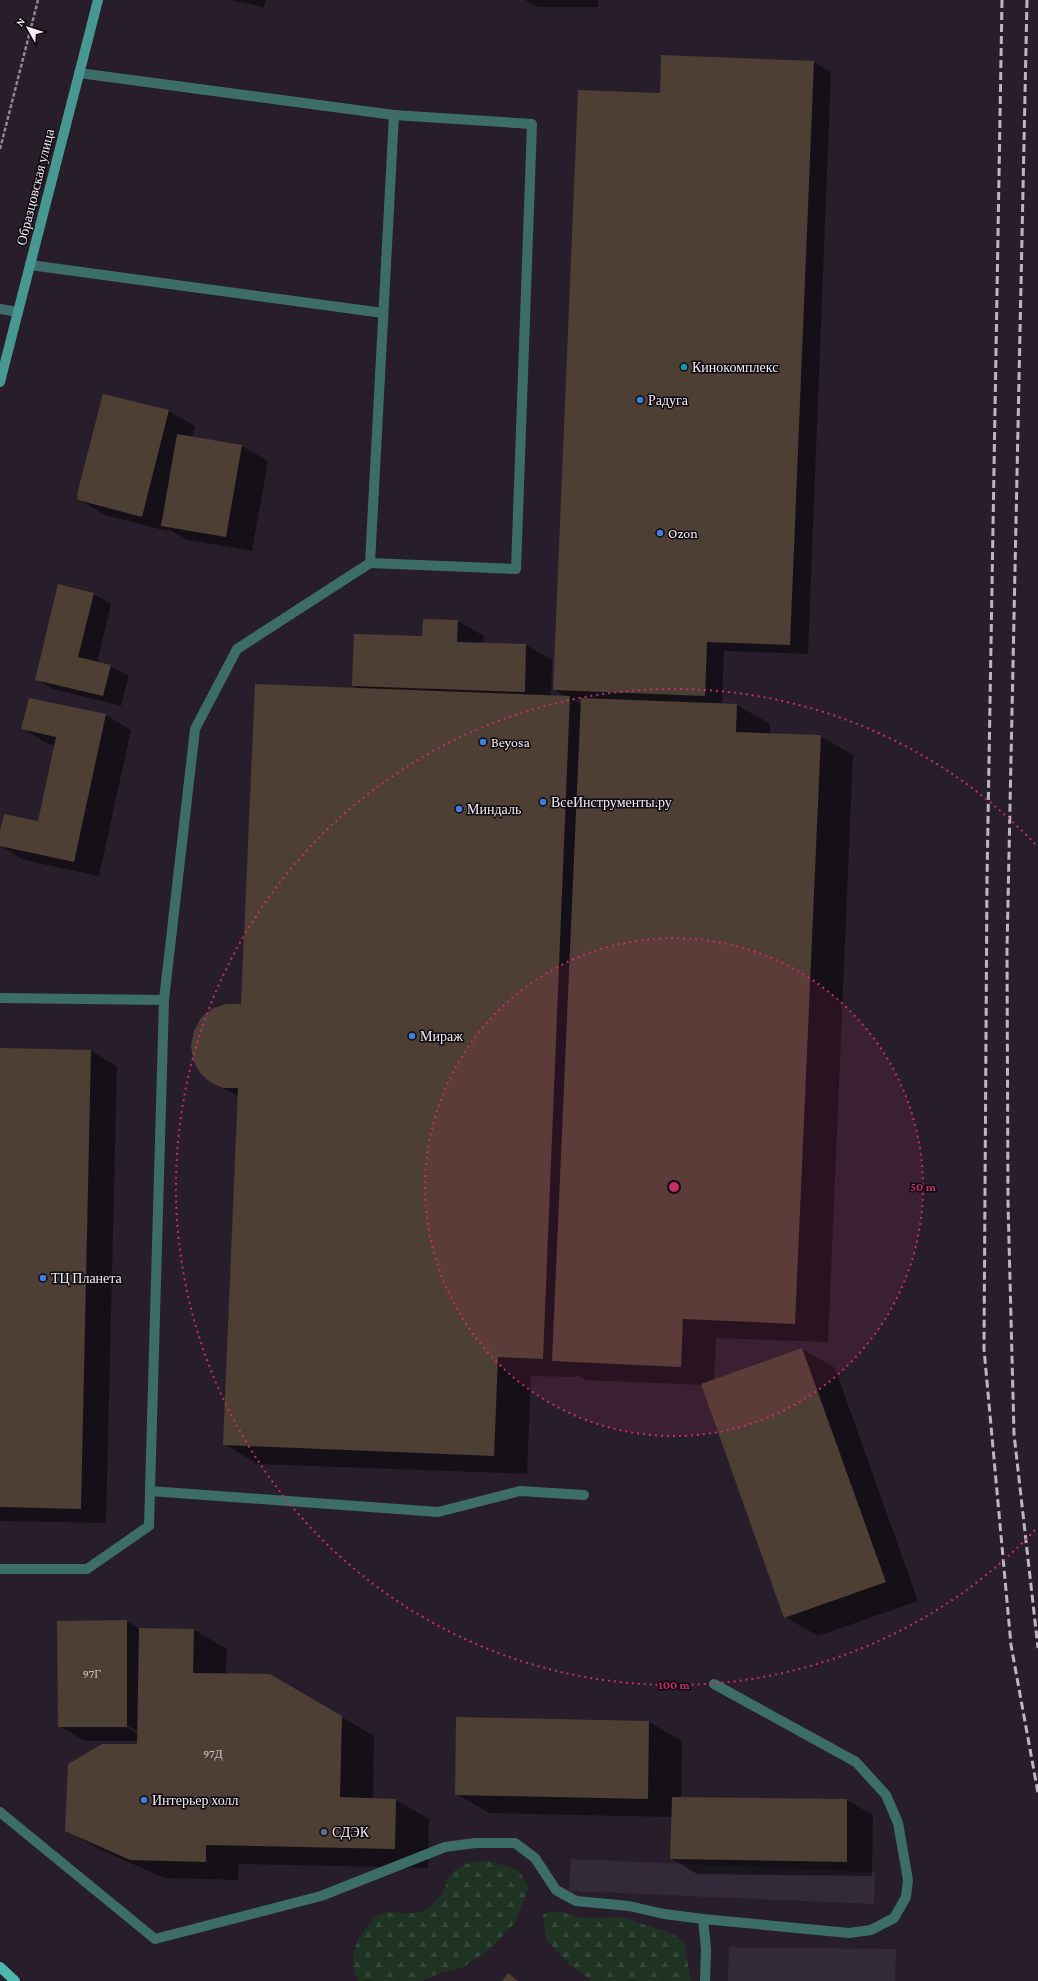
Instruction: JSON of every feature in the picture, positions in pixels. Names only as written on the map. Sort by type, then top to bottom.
[{"type":"main road","name":"Образцовская улица","points":[[0,382],[98,0]]},
{"type":"main road","points":[[0,1967],[8,1977]]},
{"type":"lane","points":[[0,1569],[88,1570],[149,1526],[164,1000],[195,729],[238,649],[370,564],[516,569],[532,124],[394,115],[79,72]]},
{"type":"lane","points":[[370,564],[394,115]]},
{"type":"lane","points":[[30,265],[384,313]]},
{"type":"lane","points":[[0,309],[18,312]]},
{"type":"lane","points":[[0,998],[164,1000]]},
{"type":"lane","points":[[150,1491],[438,1512],[520,1491],[584,1495]]},
{"type":"lane","points":[[0,1812],[155,1938],[321,1896],[444,1847],[475,1843],[515,1843],[535,1858],[556,1890],[576,1901],[629,1906],[664,1914],[703,1920],[849,1933],[871,1930],[894,1918],[906,1897],[908,1880],[898,1823],[886,1795],[856,1762],[714,1684]]},
{"type":"lane","points":[[703,1920],[706,1949],[705,1981]]},
{"type":"path","points":[[0,149],[38,0]]},
{"type":"shaded area","points":[[571,1859],[875,1872],[874,1904],[569,1891]]},
{"type":"shaded area","points":[[729,1947],[896,1949],[895,1981],[728,1981]]},
{"type":"green space","points":[[489,1861],[518,1870],[529,1886],[515,1923],[490,1949],[462,1968],[440,1973],[421,1981],[359,1981],[355,1973],[353,1959],[354,1952],[363,1931],[375,1917],[379,1914],[390,1912],[416,1913],[426,1909],[442,1894],[450,1875],[454,1871],[463,1865]]},
{"type":"green space","points":[[556,1911],[585,1918],[621,1917],[673,1934],[684,1944],[691,1981],[592,1981],[569,1964],[546,1939],[543,1914]]},
{"type":"building","name":"Кинокомплекс","points":[[661,55],[814,61],[790,645],[707,642],[705,696],[553,690],[578,90],[660,93]]},
{"type":"building","points":[[103,394],[169,410],[142,517],[78,500],[77,494]]},
{"type":"building","points":[[177,434],[242,445],[226,537],[161,526]]},
{"type":"building","points":[[58,584],[94,593],[78,657],[111,665],[103,696],[35,680]]},
{"type":"building","points":[[423,619],[458,620],[457,642],[526,644],[525,692],[352,686],[354,634],[422,636]]},
{"type":"building","points":[[255,684],[570,696],[543,1359],[498,1357],[494,1456],[223,1445],[238,1088],[223,1088],[210,1082],[200,1073],[193,1060],[191,1045],[194,1031],[201,1018],[212,1009],[226,1004],[241,1004]]},
{"type":"building","points":[[29,698],[106,714],[74,862],[0,846],[0,831],[4,814],[38,821],[56,737],[21,729]]},
{"type":"building","points":[[581,698],[737,704],[736,732],[821,735],[795,1324],[683,1319],[681,1367],[552,1361]]},
{"type":"building","name":"ТЦ Планета","points":[[0,1048],[91,1050],[81,1509],[0,1507]]},
{"type":"building","points":[[802,1348],[886,1582],[784,1618],[701,1384]]},
{"type":"building","points":[[127,1620],[127,1727],[58,1727],[57,1621]]},
{"type":"building","points":[[139,1628],[194,1629],[193,1673],[270,1674],[342,1716],[340,1797],[396,1799],[395,1849],[206,1845],[206,1862],[130,1860],[65,1831],[68,1764],[102,1744],[137,1744]]},
{"type":"building","points":[[456,1717],[649,1721],[648,1799],[455,1795]]},
{"type":"building","points":[[672,1797],[847,1799],[847,1862],[670,1859]]},
{"type":"building","points":[[508,1973],[518,1981],[502,1981]]},
{"type":"railway","points":[[1002,0],[987,879],[984,1349],[1011,1645],[1038,1793]]},
{"type":"railway","points":[[1027,0],[1007,949],[1008,1203],[1014,1434],[1038,1648]]},
{"type":"place","name":"Кинокомплекс","points":[[684,367]]},
{"type":"place","name":"Радуга","points":[[640,400]]},
{"type":"place","name":"Ozon","points":[[660,533]]},
{"type":"place","name":"Beyosa","points":[[483,742]]},
{"type":"place","name":"ВсеИнструменты.ру","points":[[543,802]]},
{"type":"place","name":"Миндаль","points":[[459,809]]},
{"type":"place","name":"Мираж","points":[[412,1036]]},
{"type":"place","name":"ТЦ Планета","points":[[43,1278]]},
{"type":"place","name":"Интерьер холл","points":[[144,1800]]},
{"type":"place","name":"СДЭК","points":[[324,1832]]}]
